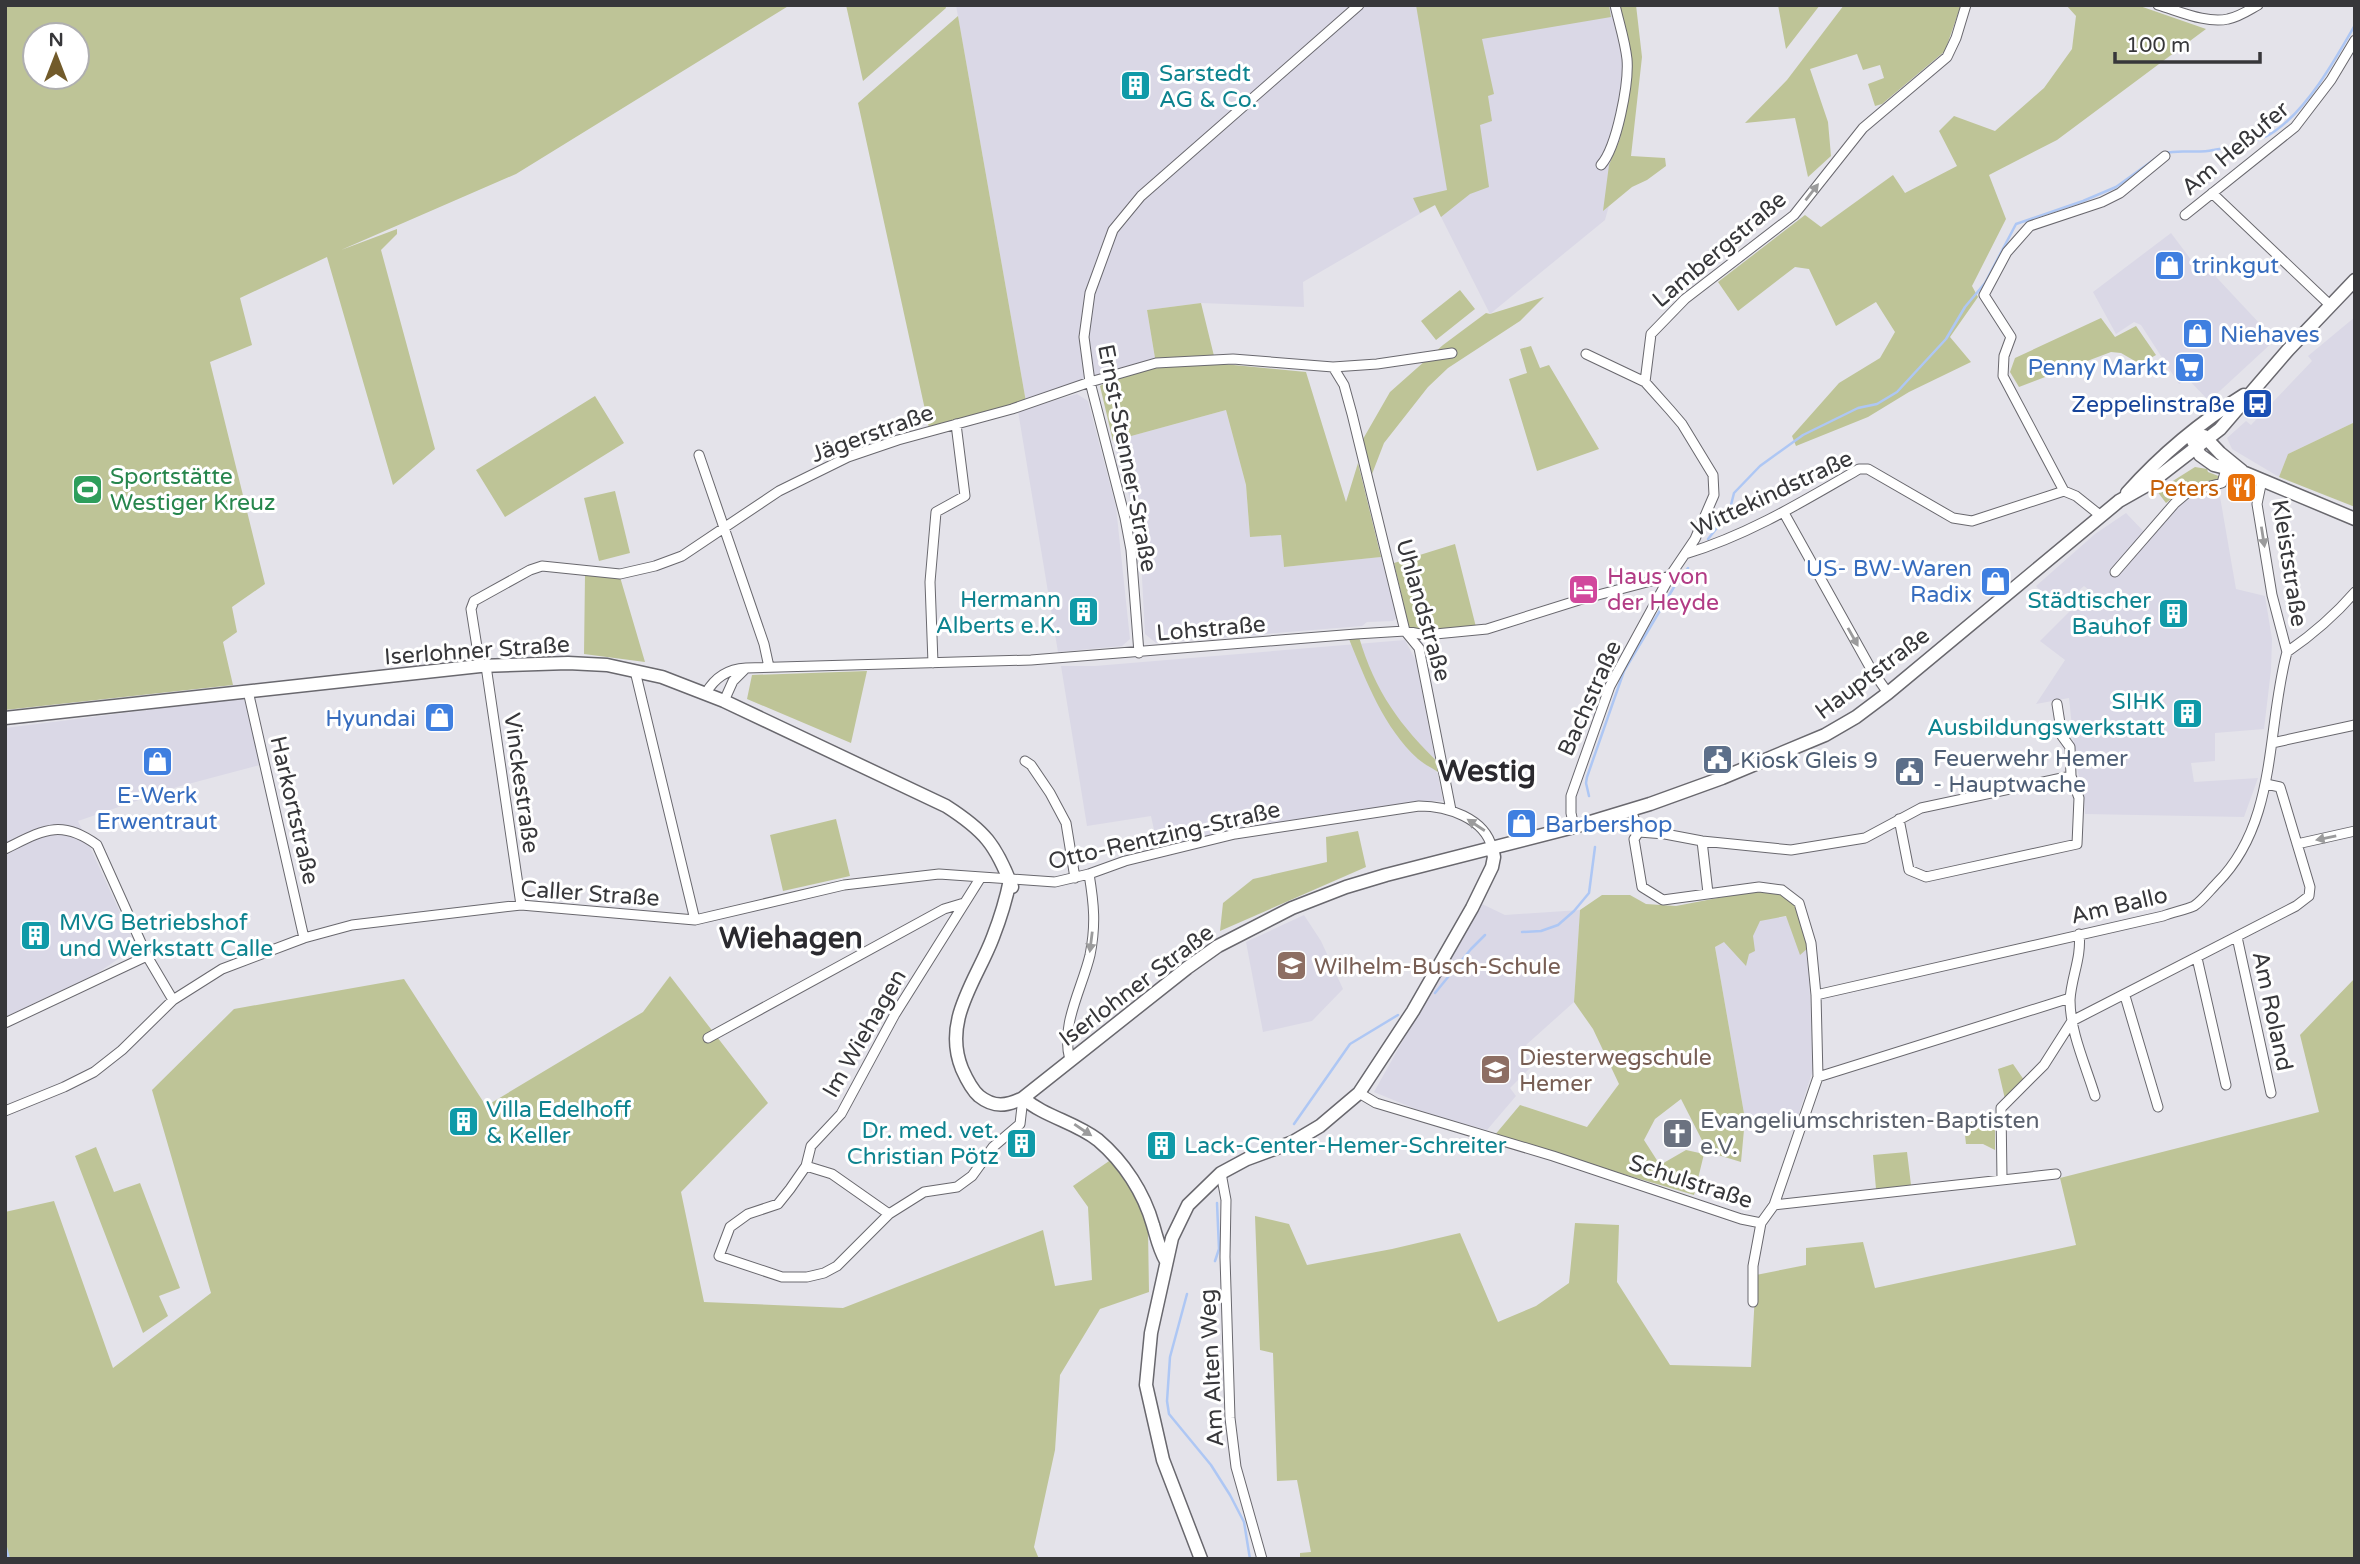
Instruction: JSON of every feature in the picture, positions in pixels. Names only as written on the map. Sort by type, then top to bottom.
[{"type":"main road","name":"Hauptstraße","points":[[2119,501],[2149,484],[2208,439],[2355,280]]},
{"type":"main road","name":"Hauptstraße","points":[[1492,848],[1631,810],[1797,748],[1856,717],[2119,501],[2143,475],[2193,433],[2252,390]]},
{"type":"main road","points":[[2245,473],[2202,434],[2193,433],[2196,449],[2206,460],[2226,469],[2245,473],[2355,519]]},
{"type":"main road","name":"Iserlohner Straße","points":[[5,718],[483,666],[568,663],[607,665],[662,677],[706,693],[826,747],[953,811],[973,825],[993,846],[1006,867],[1010,880]]},
{"type":"main road","points":[[1201,1559],[1163,1460],[1146,1385],[1151,1333],[1172,1238],[1188,1205],[1221,1173],[1247,1159],[1293,1142],[1320,1126],[1359,1093],[1413,1011],[1472,908],[1492,867],[1492,848]]},
{"type":"main road","name":"Iserlohner Straße","points":[[1023,1098],[1187,968],[1262,923],[1346,887],[1492,848]]},
{"type":"main road","points":[[1010,880],[994,936],[958,1016],[955,1037],[957,1056],[967,1081],[985,1100],[1003,1106],[1023,1098],[1035,1107],[1073,1123],[1098,1140],[1120,1162],[1142,1195],[1158,1246],[1166,1261]]},
{"type":"street","name":"Ernst-Stenner-Straße","points":[[1139,653],[1131,550],[1090,382],[1084,337],[1090,293],[1113,230],[1141,196],[1359,5]]},
{"type":"street","points":[[1601,165],[1615,138],[1627,61],[1615,5]]},
{"type":"street","name":"Lambergstraße","points":[[1645,382],[1651,334],[1685,299],[1794,215],[1863,128],[1947,57],[1966,5]]},
{"type":"street","points":[[2158,5],[2198,17],[2224,20],[2239,16],[2258,5]]},
{"type":"street","name":"Am Heßufer","points":[[2185,215],[2295,127],[2331,80],[2355,40]]},
{"type":"street","points":[[2101,516],[2076,496],[2064,491],[2003,376],[2004,356],[2011,337],[1984,295],[2007,252],[2030,226],[2102,202],[2120,193],[2165,156]]},
{"type":"street","points":[[2212,193],[2331,306]]},
{"type":"street","name":"Jägerstraße","points":[[483,666],[471,609],[474,601],[542,566],[620,574],[655,566],[682,555],[779,491],[848,457],[1156,363],[1233,359],[1333,368],[1452,353]]},
{"type":"street","points":[[1586,354],[1645,382],[1682,425],[1713,475],[1714,495],[1711,504],[1685,554]]},
{"type":"street","name":"Uhlandstraße","points":[[1333,368],[1344,385],[1352,414],[1405,631],[1419,648],[1451,810]]},
{"type":"street","points":[[933,663],[930,582],[936,512],[965,496],[956,424]]},
{"type":"street","points":[[699,455],[764,645],[769,667]]},
{"type":"street","name":"Wittekindstraße","points":[[1685,554],[1723,543],[1784,513],[1858,469],[1868,469],[1953,519],[1972,521],[2064,491]]},
{"type":"street","points":[[2115,572],[2175,503],[2188,492],[2222,483],[2226,469]]},
{"type":"street","name":"Kleiststraße","points":[[2262,480],[2258,504],[2272,595],[2287,652]]},
{"type":"street","points":[[1784,513],[1871,669],[1888,693]]},
{"type":"street","name":"Bachstraße","points":[[1574,827],[1570,808],[1573,788],[1610,686],[1670,576],[1685,554]]},
{"type":"street","name":"Lohstraße","points":[[706,693],[722,675],[732,669],[746,667],[1031,660],[1405,631],[1425,635],[1486,629],[1578,600],[1670,576]]},
{"type":"street","points":[[2287,652],[2303,641],[2355,592]]},
{"type":"street","name":"Am Ballo","points":[[1816,995],[2163,916],[2195,905],[2227,873],[2247,841],[2266,784],[2279,681],[2287,652]]},
{"type":"street","name":"Vinckestraße","points":[[483,666],[521,905]]},
{"type":"street","points":[[724,701],[733,681],[746,667]]},
{"type":"street","points":[[635,671],[695,919]]},
{"type":"street","name":"Harkortstraße","points":[[248,691],[304,938]]},
{"type":"street","points":[[1899,819],[1909,870],[1926,877],[2077,844],[2079,798],[2071,776],[2070,747],[2062,736],[2057,704]]},
{"type":"street","points":[[2272,743],[2355,725]]},
{"type":"street","points":[[1025,761],[1031,765],[1050,793],[1066,823],[1075,878]]},
{"type":"street","points":[[1639,832],[1791,850],[1865,838],[1921,808],[2071,776]]},
{"type":"street","name":"Am Roland","points":[[2072,1021],[2296,906],[2309,896],[2310,887],[2280,787],[2266,784]]},
{"type":"street","name":"Otto-Rentzing-Straße","points":[[1010,880],[1055,882],[1075,878],[1125,861],[1235,834],[1419,806],[1437,806],[1451,810]]},
{"type":"street","points":[[1451,810],[1484,830],[1492,848]]},
{"type":"street","points":[[1631,810],[1639,832]]},
{"type":"street","points":[[5,849],[49,831],[69,829],[97,845],[147,956],[173,1000]]},
{"type":"street","points":[[2297,844],[2355,831]]},
{"type":"street","points":[[1639,832],[1634,839],[1642,887],[1663,900],[1759,887],[1782,890],[1799,903],[1811,943],[1816,995],[1818,1077],[1774,1205]]},
{"type":"street","points":[[1702,841],[1709,893]]},
{"type":"street","name":"Caller Straße","points":[[5,1111],[94,1072],[117,1054],[173,1000],[222,969],[304,938],[352,925],[521,905],[695,919],[844,885],[939,873],[1010,880]]},
{"type":"street","points":[[1070,1060],[1066,1035],[1090,954],[1096,911],[1089,874]]},
{"type":"street","name":"Im Wiehagen","points":[[889,1214],[837,1266],[807,1278],[782,1277],[719,1256],[730,1227],[748,1214],[778,1205],[806,1166],[811,1146],[841,1114],[895,1014],[981,877]]},
{"type":"street","points":[[708,1038],[944,909],[964,903]]},
{"type":"street","points":[[2079,934],[2080,948],[2070,998],[2072,1021],[2095,1096]]},
{"type":"street","name":"Am Roland","points":[[2237,937],[2271,1093]]},
{"type":"street","points":[[5,1023],[147,956]]},
{"type":"street","points":[[2197,958],[2225,1086]]},
{"type":"street","points":[[2124,996],[2158,1107]]},
{"type":"street","points":[[1818,1077],[2070,998]]},
{"type":"street","points":[[2002,1179],[2001,1108],[2044,1065],[2072,1021]]},
{"type":"street","name":"Schulstraße","points":[[1359,1093],[1376,1103],[1553,1156],[1741,1219],[1761,1223],[1774,1205],[2056,1174]]},
{"type":"street","points":[[806,1166],[832,1174],[889,1214],[924,1192],[957,1187],[972,1176],[993,1147],[1020,1124],[1023,1098]]},
{"type":"street","name":"Am Alten Weg","points":[[1221,1173],[1226,1200],[1230,1418],[1236,1467],[1262,1559]]},
{"type":"street","points":[[1753,1302],[1753,1266],[1761,1223]]},
{"type":"shaded area","points":[[956,5],[1627,5],[1626,144],[1605,220],[1490,314],[1435,205],[1303,282],[1304,307],[1201,303],[1147,310],[1155,358],[1026,402]]},
{"type":"shaded area","points":[[2171,233],[2198,269],[2204,264],[2275,340],[2209,401],[2188,379],[2179,384],[2141,325],[2134,322],[2116,334],[2093,292]]},
{"type":"shaded area","points":[[2355,317],[2355,422],[2288,454],[2279,477],[2232,449],[2227,438],[2246,421],[2251,425],[2312,361],[2308,356]]},
{"type":"shaded area","points":[[1077,394],[1088,401],[1116,507],[1130,639],[1122,646],[1058,652],[1018,411]]},
{"type":"shaded area","points":[[1226,410],[1246,485],[1250,537],[1281,535],[1284,567],[1381,557],[1397,618],[1393,621],[1367,622],[1362,626],[1156,643],[1145,634],[1141,558],[1133,509],[1113,441]]},
{"type":"shaded area","points":[[2219,491],[2236,589],[2265,596],[2272,639],[2271,670],[2264,729],[2215,733],[2215,761],[2191,763],[2194,782],[2258,778],[2244,817],[2085,814],[2084,795],[2076,765],[2069,698],[2036,704],[2065,660],[2040,641],[2090,591],[2084,586],[2057,610],[2036,586],[2095,534],[2126,513],[2149,537],[2182,500],[2197,494]]},
{"type":"shaded area","points":[[1405,640],[1416,661],[1443,801],[1417,801],[1233,830],[1158,848],[1151,816],[1087,826],[1061,666],[1095,666]]},
{"type":"shaded area","points":[[244,698],[260,765],[177,787],[78,821],[136,947],[96,974],[5,1017],[5,728]]},
{"type":"shaded area","points":[[1480,903],[1505,915],[1580,910],[1574,1002],[1526,1045],[1539,1059],[1510,1088],[1516,1096],[1487,1130],[1430,1115],[1374,1092]]},
{"type":"shaded area","name":"Wilhelm-Busch-Schule","points":[[1304,915],[1321,941],[1343,989],[1312,1021],[1263,1032],[1246,942]]},
{"type":"shaded area","points":[[1798,915],[1808,948],[1813,1070],[1793,1131],[1745,1119],[1715,947],[1760,920]]},
{"type":"green space","points":[[5,5],[790,5],[516,174],[341,250],[397,229],[397,234],[381,250],[435,449],[393,485],[327,257],[240,298],[252,345],[210,362],[265,584],[232,607],[237,632],[223,642],[233,685],[5,710]]},
{"type":"green space","points":[[846,5],[945,5],[946,8],[863,81]]},
{"type":"green space","points":[[1416,5],[1609,5],[1611,17],[1482,39],[1494,94],[1488,96],[1492,121],[1480,125],[1489,187],[1470,194],[1441,217],[1435,205],[1420,213],[1413,198],[1447,190]]},
{"type":"green space","points":[[1618,5],[1636,5],[1642,57],[1631,156],[1665,158],[1666,166],[1632,187],[1603,211],[1609,165],[1620,139],[1630,61]]},
{"type":"green space","points":[[1778,5],[1820,5],[1786,49]]},
{"type":"green space","points":[[1844,5],[1961,5],[1945,51],[1882,104],[1875,106],[1868,84],[1884,78],[1880,65],[1863,70],[1857,54],[1810,69],[1828,122],[1831,156],[1808,177],[1795,118],[1745,123],[1787,80]]},
{"type":"green space","points":[[2066,5],[2137,5],[2206,29],[2057,140],[1989,175],[2006,219],[1972,286],[1978,297],[1950,337],[1971,362],[1909,392],[1868,417],[1796,446],[1792,436],[1839,383],[1880,358],[1895,332],[1876,302],[1836,326],[1809,269],[1795,267],[1738,311],[1718,282],[1805,215],[1821,227],[1893,175],[1905,193],[1957,166],[1939,131],[1954,116],[1995,131],[2044,88],[2072,49],[2076,16]]},
{"type":"green space","points":[[958,16],[1026,402],[929,428],[858,103]]},
{"type":"green space","points":[[1460,290],[1475,309],[1436,340],[1421,321]]},
{"type":"green space","points":[[1544,297],[1520,321],[1448,368],[1428,387],[1384,443],[1372,474],[1363,439],[1390,392],[1443,345],[1486,313]]},
{"type":"green space","points":[[1201,303],[1214,356],[1155,358],[1147,310]]},
{"type":"green space","points":[[2101,318],[2115,337],[2136,326],[2156,355],[2140,364],[2121,353],[2111,352],[2019,387],[2010,372],[2015,358]]},
{"type":"green space","points":[[1531,346],[1540,368],[1549,365],[1599,449],[1537,471],[1509,379],[1527,373],[1520,349]]},
{"type":"green space","points":[[1213,363],[1306,372],[1346,502],[1358,463],[1381,557],[1284,567],[1281,535],[1250,537],[1246,485],[1226,410],[1113,441],[1100,386],[1140,371]]},
{"type":"green space","points":[[595,396],[624,443],[505,517],[476,470]]},
{"type":"green space","points":[[2355,422],[2355,507],[2279,477],[2288,454]]},
{"type":"green space","points":[[2195,467],[2207,469],[2208,472],[2221,477],[2218,481],[2183,490],[2166,503],[2157,491]]},
{"type":"green space","points":[[615,491],[630,553],[599,561],[584,498]]},
{"type":"green space","points":[[1455,544],[1476,627],[1426,630],[1409,627],[1394,563]]},
{"type":"green space","points":[[585,575],[620,577],[645,662],[584,654]]},
{"type":"green space","points":[[1359,637],[1381,692],[1414,737],[1441,765],[1441,774],[1418,759],[1406,747],[1386,718],[1369,687],[1349,639]]},
{"type":"green space","points":[[867,671],[851,743],[747,699],[752,675]]},
{"type":"green space","points":[[836,819],[850,876],[783,891],[770,835]]},
{"type":"green space","points":[[1358,831],[1366,867],[1220,931],[1223,903],[1253,879],[1327,862],[1326,837]]},
{"type":"green space","points":[[1759,890],[1782,892],[1795,904],[1808,948],[1800,955],[1786,916],[1760,921],[1753,936],[1755,951],[1749,954],[1746,966],[1724,942],[1715,947],[1745,1119],[1741,1162],[1708,1152],[1681,1099],[1655,1119],[1644,1140],[1660,1165],[1686,1150],[1704,1154],[1694,1195],[1494,1136],[1520,1105],[1587,1127],[1619,1084],[1593,1029],[1574,1002],[1580,910],[1602,895],[1630,895],[1646,904],[1676,906]]},
{"type":"green space","points":[[670,976],[768,1103],[681,1192],[704,1302],[843,1308],[1043,1230],[1055,1286],[1092,1280],[1088,1207],[1073,1186],[1112,1159],[1138,1197],[1148,1229],[1149,1292],[1100,1309],[1060,1375],[1055,1450],[1034,1547],[1039,1559],[5,1559],[5,1212],[54,1201],[113,1368],[211,1293],[152,1090],[234,1009],[404,979],[486,1106],[643,1012]]},
{"type":"green space","points":[[2355,978],[2355,1559],[1300,1559],[1300,1553],[1311,1552],[1297,1480],[1277,1481],[1273,1353],[1260,1350],[1255,1216],[1289,1224],[1307,1265],[1460,1233],[1498,1322],[1536,1306],[1569,1283],[1575,1223],[1619,1225],[1617,1282],[1670,1365],[1751,1367],[1756,1275],[1806,1265],[1806,1248],[1863,1242],[1875,1288],[2076,1245],[2060,1178],[2319,1112],[2300,1035]]},
{"type":"green space","points":[[2013,1064],[2024,1080],[2005,1099],[1998,1069]]},
{"type":"green space","points":[[1989,1113],[1995,1116],[1995,1150],[1983,1144],[1966,1144],[1964,1126]]},
{"type":"green space","points":[[96,1147],[114,1192],[140,1183],[180,1288],[159,1296],[168,1316],[143,1333],[75,1156]]},
{"type":"green space","points":[[1907,1152],[1911,1185],[1876,1189],[1873,1155]]},
{"type":"waterway","points":[[2165,153],[2237,146],[2261,139],[2275,131],[2310,97],[2355,25]]},
{"type":"waterway","points":[[1708,539],[1729,513],[1734,493],[1760,466],[1803,435],[1858,408],[1877,404],[1897,392],[1946,339],[1965,307],[1985,283],[2016,224],[2116,187],[2159,156]]},
{"type":"waterway","points":[[1589,796],[1587,777],[1624,671],[1688,568]]},
{"type":"waterway","points":[[1522,932],[1541,931],[1558,925],[1574,911],[1589,893],[1595,847]]},
{"type":"waterway","points":[[1435,993],[1485,935]]},
{"type":"waterway","points":[[1294,1124],[1350,1044],[1398,1015]]},
{"type":"waterway","points":[[1215,1261],[1219,1249],[1217,1203]]},
{"type":"waterway","points":[[1187,1294],[1170,1357],[1167,1401],[1169,1414],[1211,1465],[1230,1495],[1244,1522],[1250,1559]]},
{"type":"waterway","points":[[5,1544],[9,1559]]},
{"type":"place","name":"Sarstedt AG & Co.","points":[[1136,86]]},
{"type":"place","name":"trinkgut","points":[[2169,265]]},
{"type":"place","name":"Niehaves","points":[[2197,334]]},
{"type":"place","name":"Penny Markt","points":[[2190,367]]},
{"type":"place","name":"Zeppelinstraße","points":[[2258,404]]},
{"type":"place","name":"Peters","points":[[2242,488]]},
{"type":"place","name":"Sportstätte Westiger Kreuz","points":[[87,489]]},
{"type":"place","name":"US- BW-Waren Radix","points":[[1995,581]]},
{"type":"place","name":"Haus von der Heyde","points":[[1584,589]]},
{"type":"place","name":"Hermann Alberts e.K.","points":[[1084,612]]},
{"type":"place","name":"Städtischer Bauhof","points":[[2174,613]]},
{"type":"place","name":"SIHK Ausbildungswerkstatt","points":[[2188,714]]},
{"type":"place","name":"Hyundai","points":[[439,718]]},
{"type":"place","name":"Kiosk Gleis 9","points":[[1717,760]]},
{"type":"place","name":"E-Werk Erwentraut","points":[[157,761]]},
{"type":"place","name":"Feuerwehr Hemer - Hauptwache","points":[[1910,771]]},
{"type":"place","name":"Barbershop","points":[[1522,824]]},
{"type":"place","name":"MVG Betriebshof und Werkstatt Calle","points":[[36,935]]},
{"type":"place","name":"Wilhelm-Busch-Schule","points":[[1291,966]]},
{"type":"place","name":"Diesterwegschule Hemer","points":[[1496,1070]]},
{"type":"place","name":"Villa Edelhoff & Keller","points":[[463,1122]]},
{"type":"place","name":"Evangeliumschristen-Baptisten e.V.","points":[[1677,1133]]},
{"type":"place","name":"Dr. med. vet. Christian Pötz","points":[[1022,1143]]},
{"type":"place","name":"Lack-Center-Hemer-Schreiter","points":[[1161,1145]]},
{"type":"district","name":"Westig","points":[[1487,771]]},
{"type":"district","name":"Wiehagen","points":[[791,938]]}]
